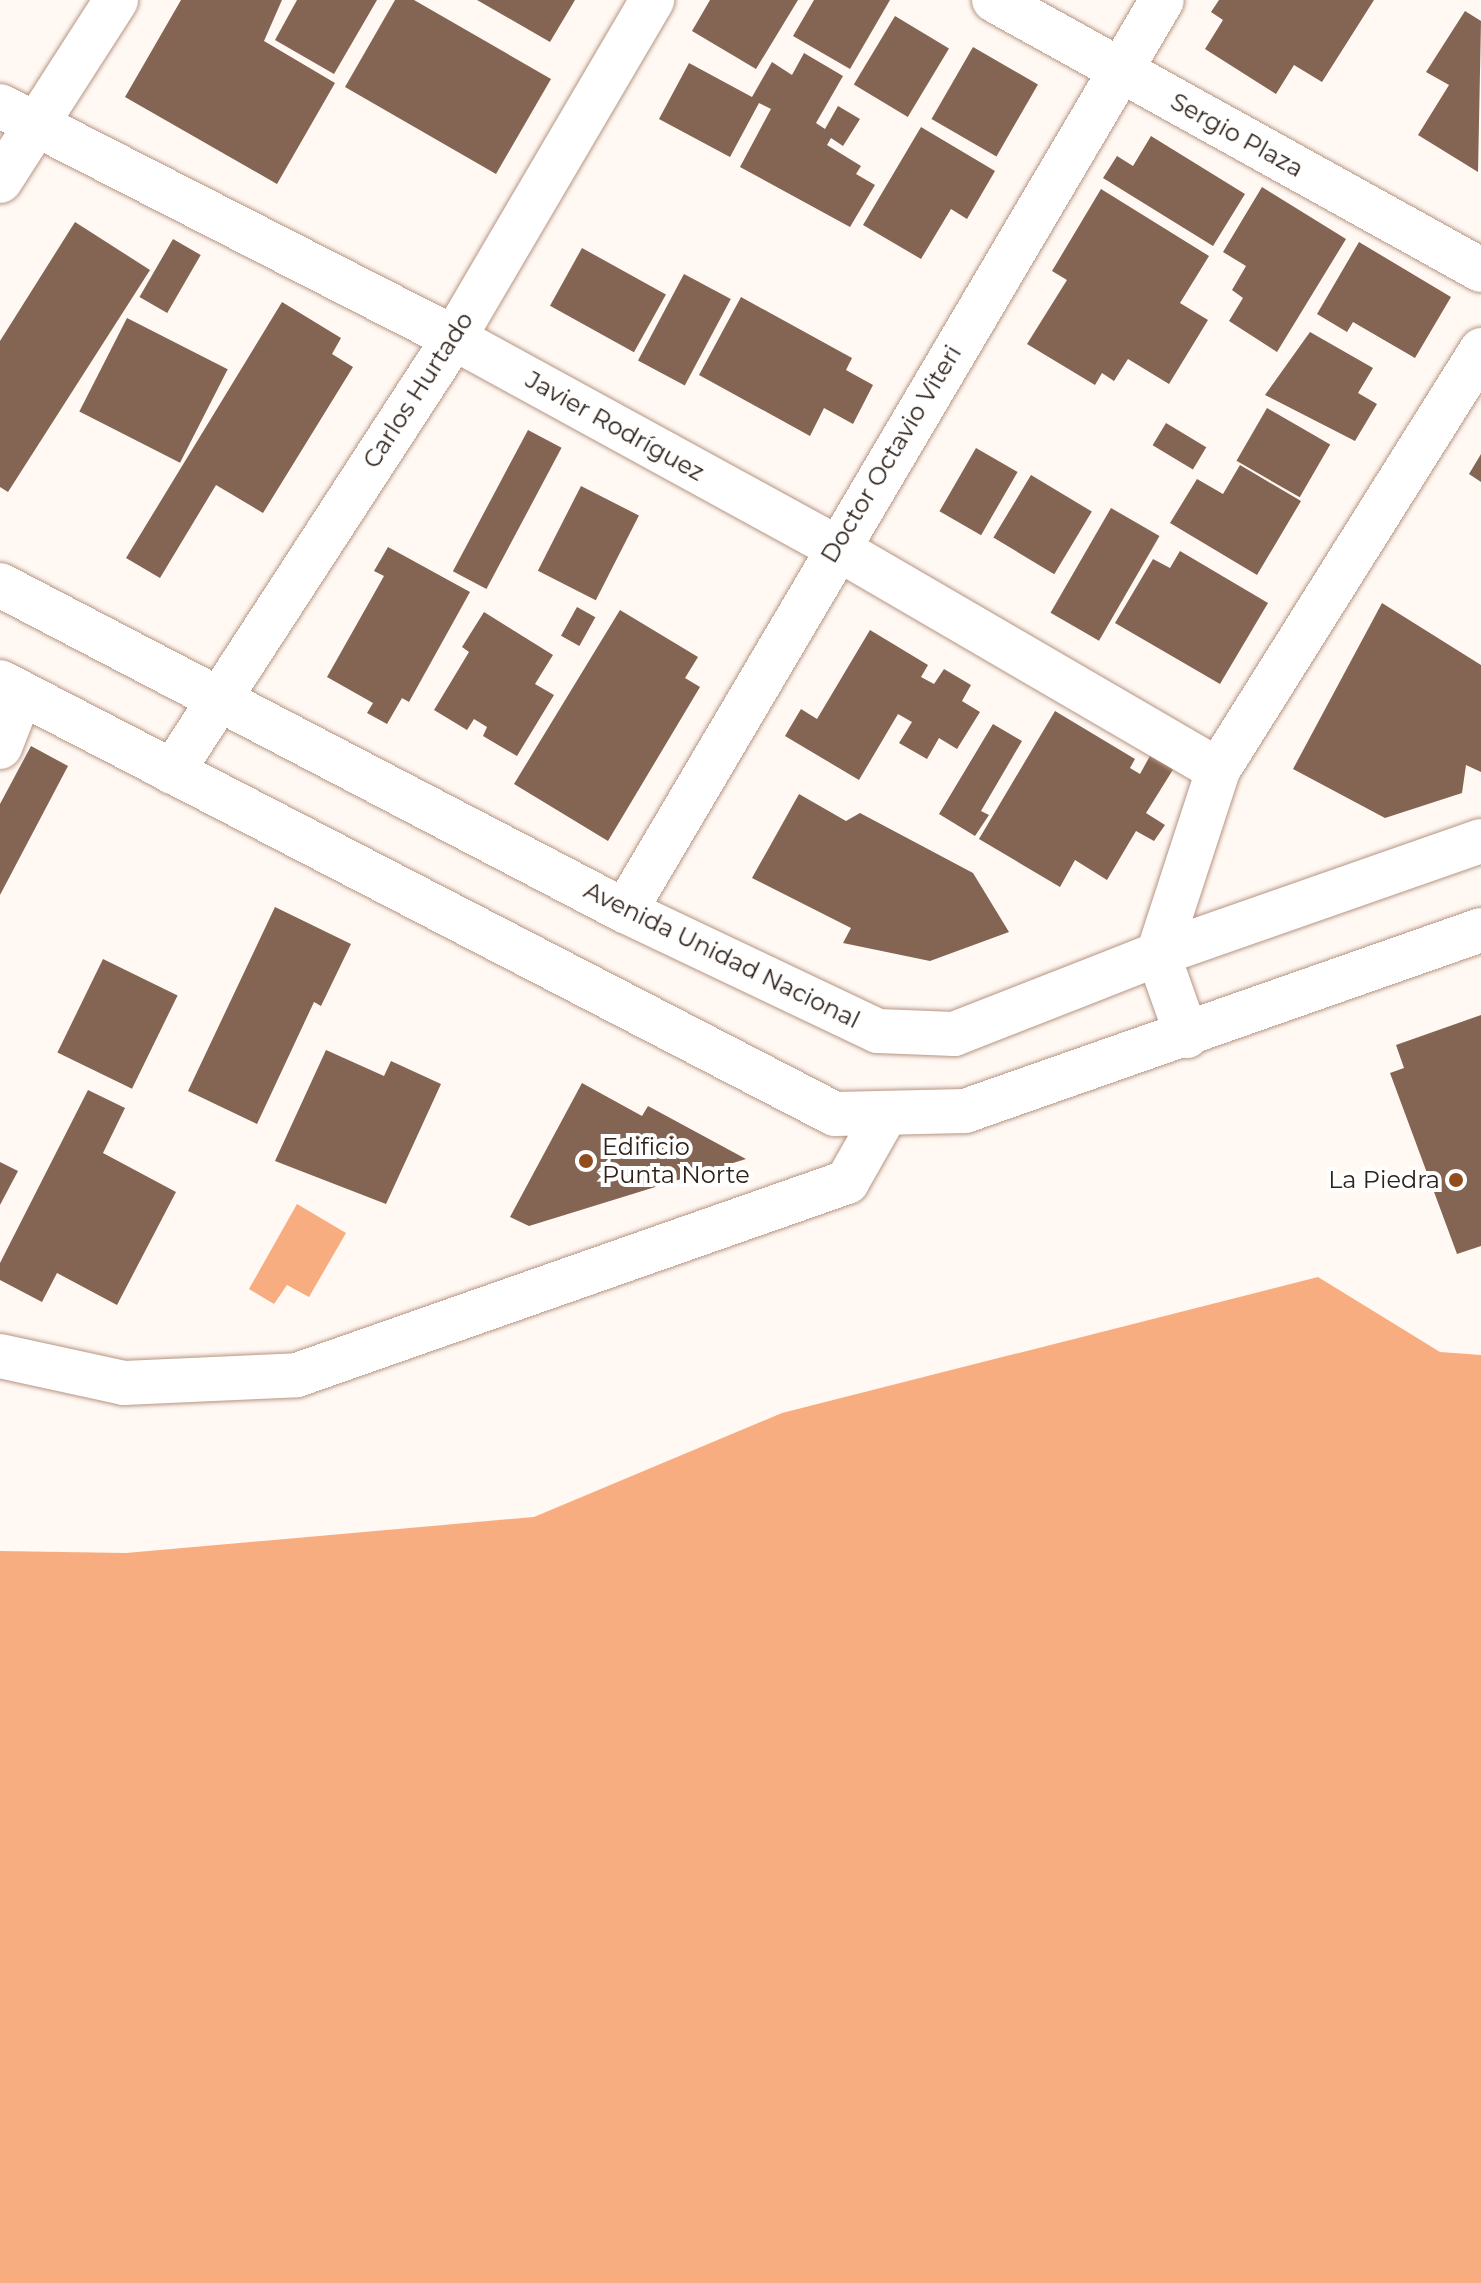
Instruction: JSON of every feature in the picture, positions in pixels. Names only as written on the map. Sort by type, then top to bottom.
[{"type":"street","points":[[0,181],[18,115],[116,0]]},
{"type":"street","name":"Carlos Hurtado","points":[[172,772],[217,696],[454,338],[652,0]]},
{"type":"street","name":"Sergio Plaza","points":[[994,0],[1481,270]]},
{"type":"street","name":"Doctor Octavio Viteri","points":[[625,911],[835,547],[1162,0]]},
{"type":"street","name":"Javier Rodríguez","points":[[18,115],[454,338],[835,547],[1218,770]]},
{"type":"street","points":[[1187,1036],[1158,954],[1218,770],[1481,350]]},
{"type":"street","name":"Avenida Unidad Nacional","points":[[0,585],[625,911],[878,1031],[954,1034],[1158,954],[1481,841]]},
{"type":"street","points":[[0,747],[10,687],[835,1114],[965,1111],[1187,1036],[1481,930]]},
{"type":"street","points":[[0,1356],[124,1383],[297,1375],[847,1182],[885,1115]]},
{"type":"shaded area","points":[[297,1204],[346,1233],[309,1297],[287,1285],[274,1304],[249,1289]]},
{"type":"shaded area","points":[[1318,1277],[1440,1352],[1481,1355],[1481,2283],[0,2283],[0,1551],[126,1553],[534,1517],[782,1413]]},
{"type":"building","points":[[181,0],[282,0],[264,41],[335,83],[277,184],[125,97]]},
{"type":"building","points":[[297,0],[377,0],[334,74],[275,40]]},
{"type":"building","points":[[395,0],[414,0],[551,79],[496,174],[345,87]]},
{"type":"building","points":[[477,0],[575,0],[550,42]]},
{"type":"building","points":[[710,0],[798,0],[756,69],[692,31]]},
{"type":"building","points":[[814,0],[890,0],[850,69],[793,36]]},
{"type":"building","points":[[1219,0],[1374,0],[1322,82],[1294,65],[1276,94],[1205,49],[1223,20],[1211,12]]},
{"type":"building","points":[[1465,11],[1481,21],[1478,172],[1418,135],[1449,85],[1426,72]]},
{"type":"building","points":[[895,16],[949,48],[908,117],[854,85]]},
{"type":"building","points":[[973,47],[1038,84],[996,156],[932,119]]},
{"type":"building","points":[[804,53],[843,76],[816,123],[825,129],[838,106],[860,119],[843,146],[831,138],[827,145],[861,166],[856,174],[875,185],[850,227],[740,167],[771,109],[759,103],[730,157],[659,119],[689,63],[752,97],[772,62],[792,75]]},
{"type":"building","points":[[921,127],[995,171],[967,219],[951,209],[921,259],[863,225]]},
{"type":"building","points":[[1151,136],[1245,194],[1213,246],[1103,178],[1117,156],[1133,166]]},
{"type":"building","points":[[1262,187],[1346,239],[1277,352],[1229,321],[1243,298],[1232,290],[1246,266],[1223,252]]},
{"type":"building","points":[[1101,189],[1209,256],[1180,303],[1208,320],[1169,384],[1128,359],[1114,381],[1102,373],[1095,385],[1027,344],[1067,280],[1052,271]]},
{"type":"building","points":[[75,222],[150,270],[8,492],[0,487],[0,341]]},
{"type":"building","points":[[173,239],[201,255],[167,313],[140,297]]},
{"type":"building","points":[[1359,242],[1451,297],[1415,358],[1353,322],[1347,332],[1317,314]]},
{"type":"building","points":[[582,248],[666,295],[634,352],[550,306]]},
{"type":"building","points":[[684,274],[731,299],[685,385],[638,361]]},
{"type":"building","points":[[741,297],[852,358],[846,370],[873,385],[853,424],[824,408],[810,436],[699,375]]},
{"type":"building","points":[[282,302],[341,338],[332,354],[353,367],[263,513],[216,485],[160,578],[126,558]]},
{"type":"building","points":[[127,318],[228,369],[180,463],[79,412]]},
{"type":"building","points":[[1310,332],[1373,368],[1358,393],[1377,404],[1355,441],[1265,395]]},
{"type":"building","points":[[1267,408],[1330,444],[1300,497],[1236,461]]},
{"type":"building","points":[[1166,423],[1206,447],[1193,469],[1153,445]]},
{"type":"building","points":[[528,430],[562,448],[486,589],[453,571]]},
{"type":"building","points":[[976,448],[1018,472],[981,535],[940,511]]},
{"type":"building","points":[[1481,454],[1481,482],[1469,474]]},
{"type":"building","points":[[1240,465],[1301,501],[1257,575],[1170,523],[1197,479],[1223,494]]},
{"type":"building","points":[[1031,475],[1092,512],[1054,574],[993,538]]},
{"type":"building","points":[[581,486],[639,516],[596,600],[538,571]]},
{"type":"building","points":[[1111,508],[1159,536],[1099,641],[1050,613]]},
{"type":"building","points":[[388,547],[470,592],[409,702],[402,698],[387,724],[367,713],[373,703],[327,677],[384,576],[374,571]]},
{"type":"building","points":[[1180,551],[1268,603],[1220,684],[1115,623],[1153,559],[1170,568]]},
{"type":"building","points":[[1382,603],[1481,665],[1481,772],[1466,765],[1462,793],[1385,818],[1293,769]]},
{"type":"building","points":[[577,607],[595,617],[579,646],[561,636]]},
{"type":"building","points":[[620,610],[698,657],[685,678],[700,687],[608,841],[514,784]]},
{"type":"building","points":[[484,612],[553,655],[535,684],[554,695],[517,756],[483,736],[487,727],[474,719],[467,730],[434,710],[469,652],[462,647]]},
{"type":"building","points":[[870,630],[928,665],[921,677],[934,684],[944,669],[971,685],[962,701],[980,712],[957,749],[939,738],[927,759],[899,743],[912,722],[898,714],[859,780],[785,736],[801,709],[817,719]]},
{"type":"building","points":[[1055,711],[1135,759],[1130,768],[1140,774],[1151,754],[1174,768],[1146,813],[1165,825],[1154,841],[1136,831],[1107,880],[1075,860],[1060,887],[979,839]]},
{"type":"building","points":[[993,724],[1022,741],[981,811],[989,815],[975,836],[939,814]]},
{"type":"building","points":[[31,746],[68,766],[0,895],[0,804]]},
{"type":"building","points":[[799,794],[846,821],[860,813],[973,873],[1009,932],[930,961],[843,943],[851,928],[752,878]]},
{"type":"building","points":[[275,907],[351,944],[321,1006],[314,1002],[257,1124],[188,1091]]},
{"type":"building","points":[[103,959],[178,995],[132,1089],[57,1052]]},
{"type":"building","name":"La Piedra","points":[[1481,1015],[1481,1246],[1457,1254],[1390,1073],[1404,1068],[1396,1045]]},
{"type":"building","points":[[326,1050],[384,1076],[391,1061],[441,1084],[386,1204],[275,1161]]},
{"type":"building","name":"Edificio Punta Norte","points":[[582,1083],[642,1116],[648,1106],[746,1159],[529,1226],[510,1217]]},
{"type":"building","points":[[88,1090],[125,1108],[103,1153],[176,1192],[117,1305],[57,1273],[42,1302],[0,1280],[0,1263]]},
{"type":"building","points":[[0,1162],[18,1171],[0,1205]]},
{"type":"place","name":"Edificio Punta Norte","points":[[586,1161]]},
{"type":"place","name":"La Piedra","points":[[1456,1180]]}]
